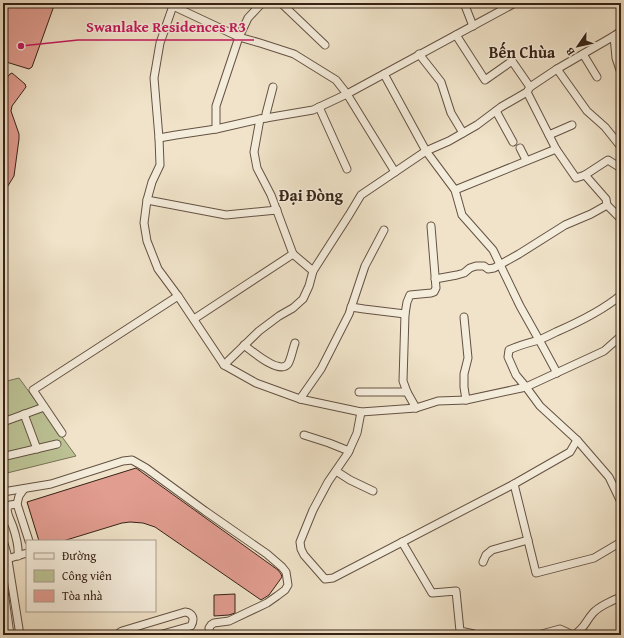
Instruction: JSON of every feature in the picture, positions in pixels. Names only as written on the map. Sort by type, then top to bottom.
[{"type":"street","points":[[216,130],[216,106],[239,37],[248,18],[262,3]]},
{"type":"street","points":[[464,3],[473,26]]},
{"type":"street","points":[[159,138],[216,130],[263,118],[313,110],[347,94],[515,3]]},
{"type":"street","points":[[395,172],[347,94],[336,80],[294,54],[239,37],[173,4],[160,43],[154,78],[160,165],[146,200],[144,223],[147,241],[158,269],[194,319],[224,365],[256,383],[300,398],[361,412],[416,408],[438,401],[466,400],[526,387],[556,371],[604,351],[621,336]]},
{"type":"street","points":[[285,4],[325,45]]},
{"type":"street","points":[[224,365],[259,331],[279,316],[293,308],[303,299],[309,286],[313,271],[349,215],[360,194],[426,151],[449,141],[477,125],[557,69],[621,31]]},
{"type":"street","points":[[456,34],[485,80],[512,61],[529,89],[556,149],[576,178],[585,175],[608,160],[619,167],[621,165]]},
{"type":"street","points":[[614,36],[616,58],[621,73]]},
{"type":"street","points":[[419,54],[441,82],[451,113],[462,133]]},
{"type":"street","points":[[582,54],[597,77]]},
{"type":"street","points":[[557,69],[587,111],[605,127],[621,147]]},
{"type":"street","points":[[384,74],[426,151],[455,190],[462,215],[493,250],[520,306],[556,371]]},
{"type":"street","points":[[273,87],[254,152],[257,168],[271,195],[293,254],[313,271]]},
{"type":"street","points":[[319,107],[347,169]]},
{"type":"street","points":[[496,111],[513,142]]},
{"type":"street","points":[[549,135],[572,125]]},
{"type":"street","points":[[520,148],[526,160]]},
{"type":"street","points":[[455,190],[556,149]]},
{"type":"street","points":[[585,175],[606,199],[607,205],[621,219]]},
{"type":"street","points":[[146,200],[226,215],[277,210]]},
{"type":"street","points":[[435,279],[464,273],[470,268],[476,266],[484,266],[490,269],[500,265],[565,225],[591,214],[607,205]]},
{"type":"street","points":[[416,408],[403,381],[405,314],[409,296],[434,292],[436,288],[431,226]]},
{"type":"street","points":[[300,398],[321,369],[349,314],[364,266],[384,230]]},
{"type":"street","points":[[194,319],[293,254]]},
{"type":"street","points":[[621,295],[590,316],[539,340],[509,350],[508,357],[516,375],[540,406],[577,440],[609,477],[621,502]]},
{"type":"street","points":[[62,433],[32,390],[178,296]]},
{"type":"street","points":[[351,306],[405,314]]},
{"type":"street","points":[[464,317],[468,358],[464,374],[466,400]]},
{"type":"street","points":[[244,345],[265,361],[281,367],[286,366],[289,362],[295,343]]},
{"type":"street","points":[[359,392],[407,392]]},
{"type":"street","points":[[3,422],[44,407]]},
{"type":"street","points":[[361,412],[357,433],[349,451],[328,482],[313,510],[300,542],[304,555],[324,579],[333,578],[514,484],[570,452],[577,440]]},
{"type":"street","points":[[24,414],[38,449]]},
{"type":"street","points":[[304,435],[349,451]]},
{"type":"street","points":[[6,456],[57,444]]},
{"type":"street","points":[[3,492],[51,484],[123,461],[132,460],[146,468],[267,554],[286,572],[288,585],[278,596],[267,603],[237,617],[225,622],[214,623],[209,628],[210,635]]},
{"type":"street","points":[[336,471],[373,492]]},
{"type":"street","points":[[514,484],[536,573],[594,558],[621,542]]},
{"type":"street","points":[[24,489],[16,504],[28,540]]},
{"type":"street","points":[[16,504],[10,505],[7,508],[7,512],[14,529],[19,551],[18,556]]},
{"type":"street","points":[[3,540],[20,635]]},
{"type":"street","points":[[483,562],[486,555],[492,550],[528,540]]},
{"type":"street","points":[[402,542],[432,593],[456,591],[460,631],[476,635]]},
{"type":"street","points":[[6,556],[18,556],[26,553]]},
{"type":"street","points":[[3,583],[10,635]]},
{"type":"street","points":[[538,635],[560,629],[574,635],[584,627],[593,612],[621,597]]},
{"type":"street","points":[[119,635],[122,631],[185,612],[189,612],[192,615],[194,620],[192,626],[159,635]]},
{"type":"green space","points":[[19,378],[76,456],[3,474],[3,382]]},
{"type":"building","points":[[3,3],[55,3],[32,67],[29,69],[3,61]]},
{"type":"building","points":[[12,73],[25,84],[26,87],[12,106],[11,111],[19,134],[19,139],[14,176],[3,194],[3,82]]},
{"type":"building","points":[[136,468],[278,570],[282,577],[269,595],[261,600],[155,527],[143,523],[122,523],[66,540],[39,540],[27,502]]},
{"type":"building","points":[[235,594],[235,613],[214,616],[214,595]]},
{"type":"place","name":"Swanlake Residences R3","points":[[21,46]]},
{"type":"district","name":"Bến Chùa","points":[[522,52]]},
{"type":"district","name":"Đại Đòng","points":[[311,195]]}]
